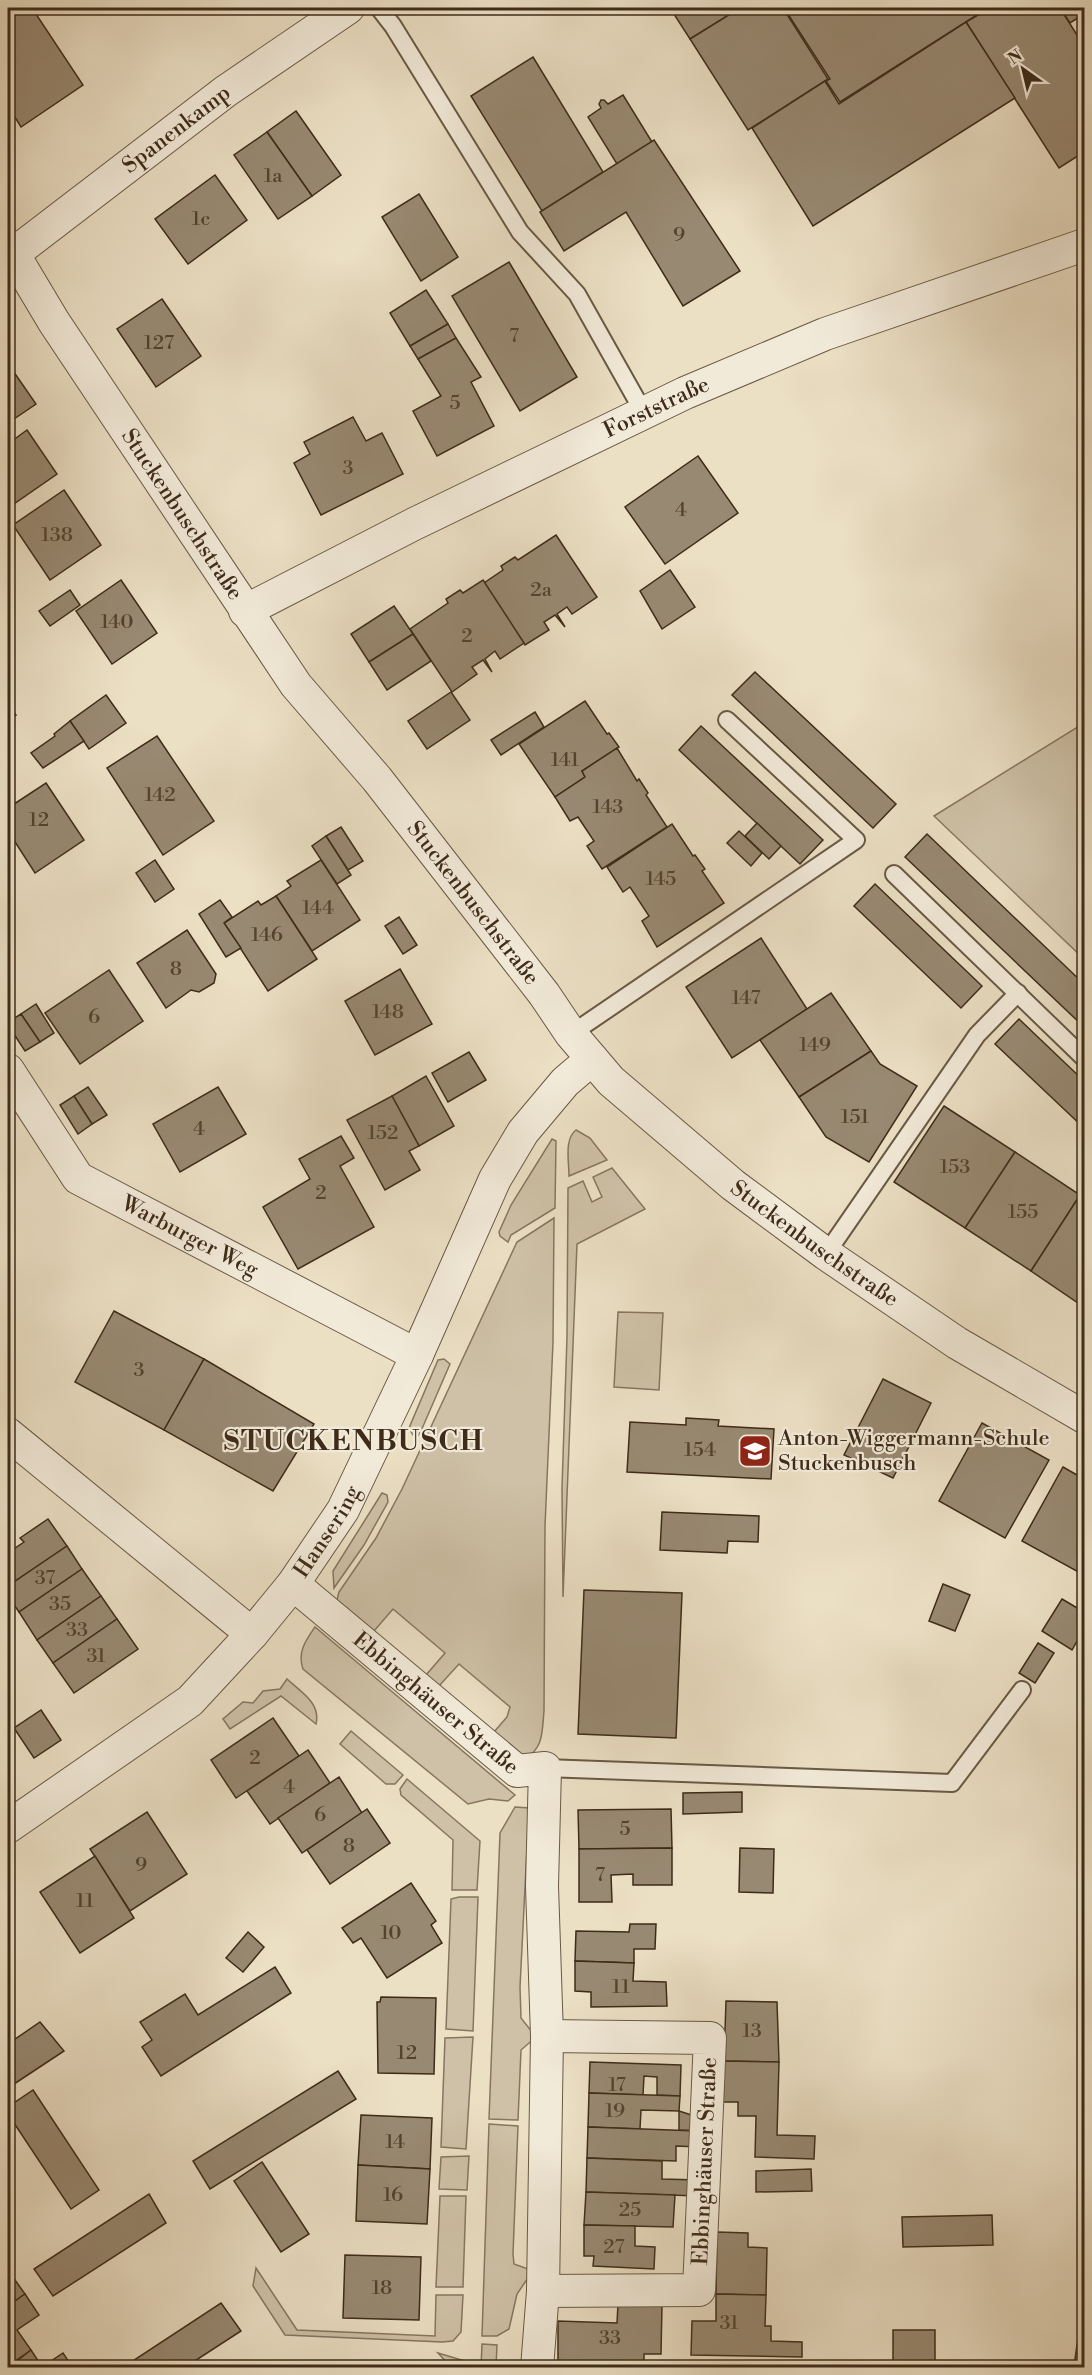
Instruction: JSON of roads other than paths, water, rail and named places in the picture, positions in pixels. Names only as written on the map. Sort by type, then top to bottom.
[{"type":"street","name":"Spanenkamp","points":[[9,252],[226,91],[348,8]]},
{"type":"street","name":"Forststraße","points":[[245,611],[414,524],[685,393],[825,334],[1084,246]]},
{"type":"street","name":"Stuckenbuschstraße","points":[[9,252],[296,685],[377,779],[544,994],[571,1034],[611,1081],[733,1185],[826,1254],[957,1344],[1084,1417]]},
{"type":"street","name":"Hansering","points":[[8,1827],[190,1701],[252,1634],[293,1584],[343,1510],[417,1355],[495,1179],[523,1132],[565,1082],[592,1059]]},
{"type":"street","name":"Warburger Weg","points":[[8,1070],[78,1178],[417,1355]]},
{"type":"street","points":[[8,1434],[252,1634]]},
{"type":"street","name":"Ebbinghäuser Straße","points":[[293,1584],[517,1771],[545,1768],[542,1886],[548,2036],[543,2291],[537,2367]]},
{"type":"street","name":"Ebbinghäuser Straße","points":[[543,2291],[699,2290],[710,2038],[548,2036]]},
{"type":"lane","points":[[379,8],[393,26],[520,232],[577,294],[644,413]]},
{"type":"lane","points":[[571,1034],[856,840],[727,720]]},
{"type":"lane","points":[[894,874],[1084,1058]]},
{"type":"lane","points":[[826,1254],[977,1035],[1018,993]]},
{"type":"lane","points":[[545,1768],[952,1783],[1022,1690]]},
{"type":"place","name":"Anton-Wiggermann-Schule Stuckenbusch","points":[[755,1451]]},
{"type":"district","name":"STUCKENBUSCH","points":[[354,1441]]}]
